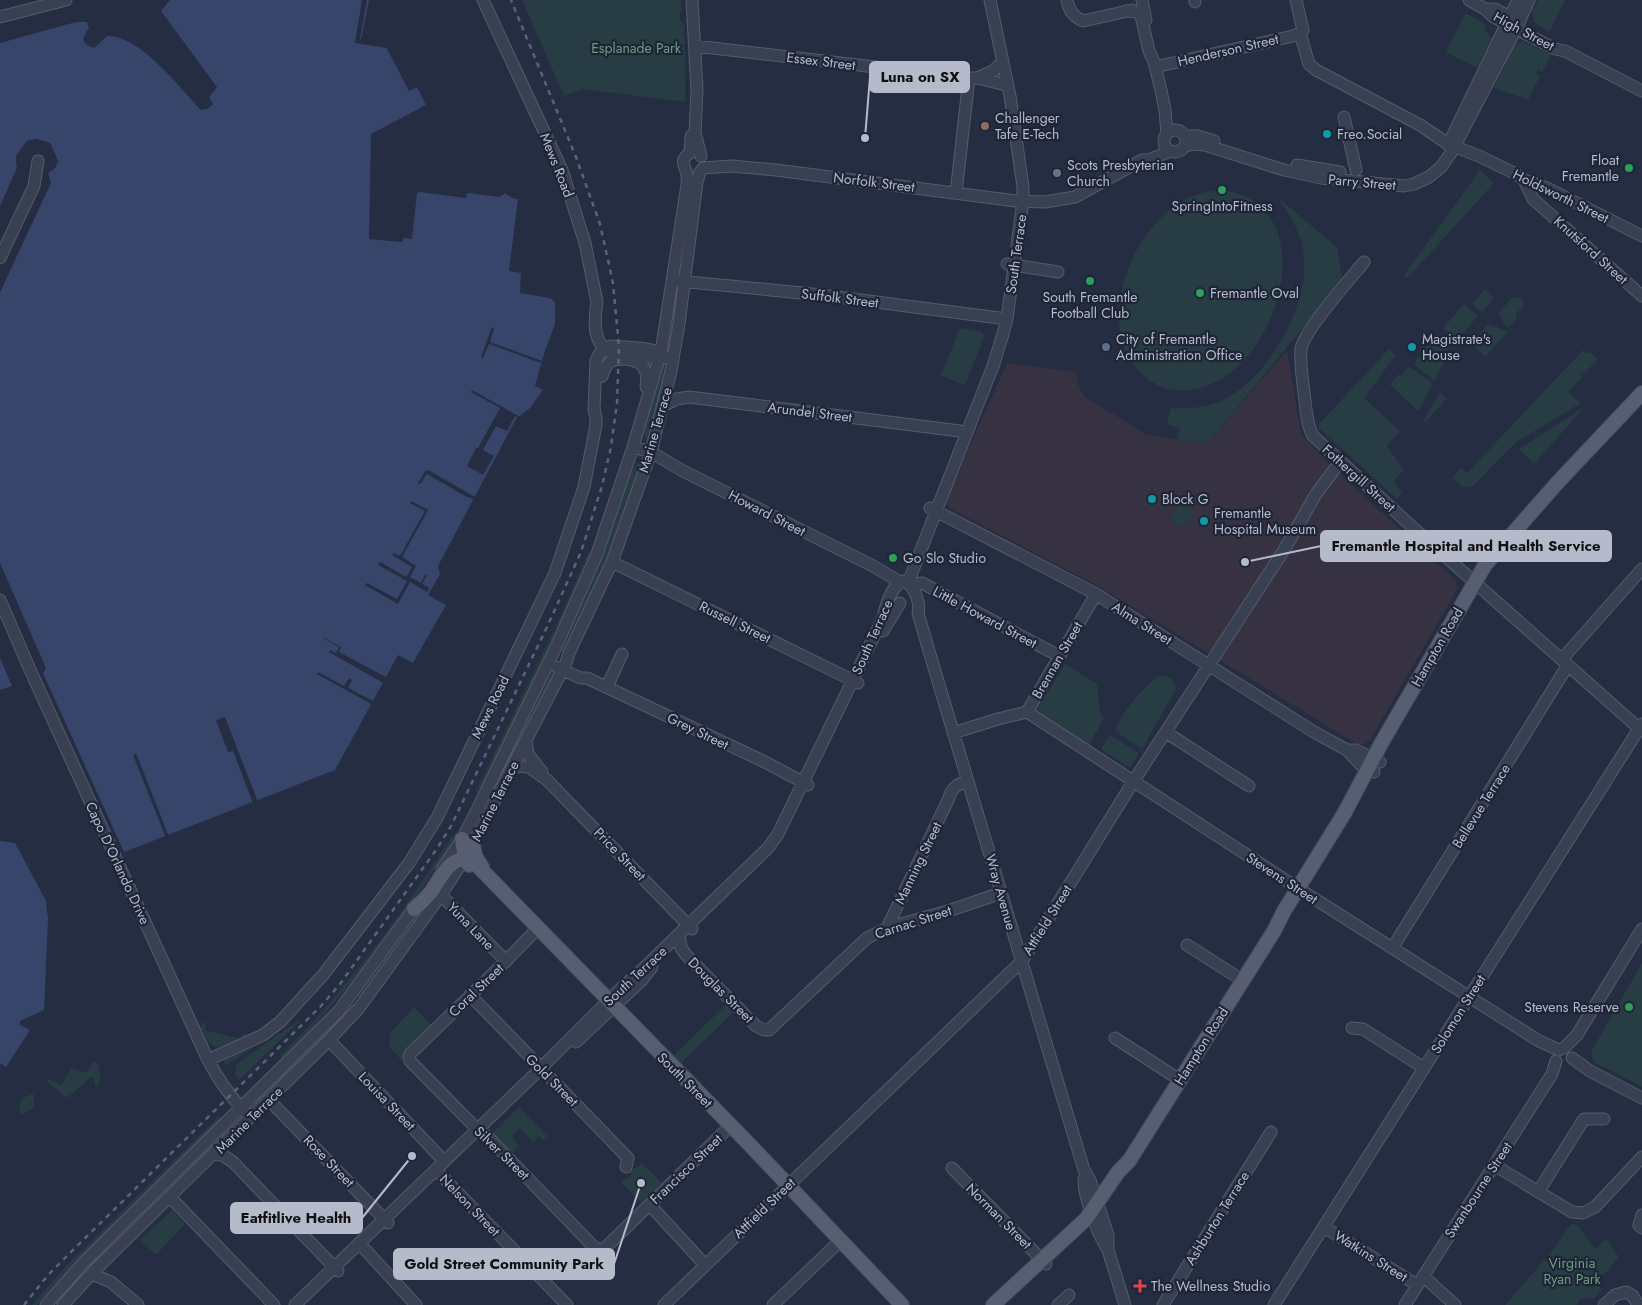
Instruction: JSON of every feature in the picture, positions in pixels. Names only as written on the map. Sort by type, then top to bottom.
[{"type":"main road","name":"Hampton Road","points":[[1096,1213],[1115,1176],[1129,1161],[1242,980],[1274,931],[1290,911],[1497,550],[1642,393]]},
{"type":"main road","name":"Hampton Road","points":[[1477,584],[1642,402]]},
{"type":"main road","points":[[414,909],[427,897],[448,867],[465,858],[467,841]]},
{"type":"main road","points":[[467,841],[487,879]]},
{"type":"main road","name":"South Street","points":[[465,858],[472,860],[487,879],[608,1006],[838,1243],[902,1305]]},
{"type":"main road","points":[[457,871],[471,872],[487,879]]},
{"type":"main road","name":"South Street","points":[[608,1006],[725,1131],[785,1188]]},
{"type":"main road","name":"Hampton Road","points":[[1001,1305],[1096,1213],[1124,1176],[1129,1161]]},
{"type":"main road","name":"South Street","points":[[838,1243],[892,1305]]},
{"type":"main road","name":"Hampton Road","points":[[994,1305],[1044,1262]]},
{"type":"street","points":[[0,17],[66,0]]},
{"type":"street","name":"Mews Road","points":[[208,1060],[263,1035],[280,1022],[323,975],[409,863],[437,818],[554,573],[584,487],[596,418],[594,409],[596,361],[598,355],[606,346],[596,331],[595,311],[597,302],[585,243],[562,170],[483,0]]},
{"type":"street","name":"Marine Terrace","points":[[46,1305],[67,1280],[338,1012],[356,990],[414,909],[467,841],[513,766],[565,667],[569,653],[612,562],[651,452],[671,371],[680,324],[699,161],[695,133],[697,90],[692,0]]},
{"type":"street","name":"South Terrace","points":[[984,0],[1002,84],[1019,201]]},
{"type":"street","name":"South Terrace","points":[[932,509],[990,374],[1004,319],[1019,201],[1024,187],[1010,96],[990,0]]},
{"type":"street","points":[[1066,0],[1069,10],[1083,21],[1126,12],[1140,14],[1165,110],[1175,137],[1176,152],[1171,151],[1148,160],[1142,160]]},
{"type":"street","name":"Holdsworth Street","points":[[1296,0],[1303,30],[1300,32],[1309,64],[1316,70],[1453,140],[1524,180],[1547,188],[1642,236]]},
{"type":"street","name":"High Street","points":[[1469,0],[1485,9],[1492,16],[1513,22],[1558,42],[1565,51],[1642,91]]},
{"type":"street","name":"Parry Street","points":[[1513,22],[1518,0]]},
{"type":"street","name":"Parry Street","points":[[1175,137],[1198,136],[1281,162],[1323,170],[1402,180],[1418,176],[1432,168],[1442,158],[1513,22],[1529,0]]},
{"type":"street","points":[[1126,12],[1143,4],[1154,55],[1154,64]]},
{"type":"street","name":"Henderson Street","points":[[1154,64],[1294,36],[1300,32]]},
{"type":"street","name":"Essex Street","points":[[695,46],[973,78],[1002,84]]},
{"type":"street","points":[[956,193],[973,78],[993,71],[998,66]]},
{"type":"street","points":[[1344,117],[1356,170]]},
{"type":"street","points":[[1019,201],[1045,202],[1074,197],[1142,160],[1146,154],[1175,137]]},
{"type":"street","name":"Norfolk Street","points":[[699,161],[706,157],[732,166],[819,175],[1019,201]]},
{"type":"street","name":"Marine Terrace","points":[[467,841],[476,812],[550,659],[597,554],[646,406],[658,354],[664,338],[684,209],[687,172],[683,161],[684,158],[699,161]]},
{"type":"street","points":[[0,258],[34,186],[38,161]]},
{"type":"street","points":[[687,172],[694,174],[699,161]]},
{"type":"street","name":"Knutsford Street","points":[[1524,180],[1533,199],[1642,296]]},
{"type":"street","name":"Fothergill Street","points":[[1364,262],[1308,332],[1301,347],[1301,364],[1309,428],[1313,436],[1641,728]]},
{"type":"street","points":[[1011,264],[1058,272]]},
{"type":"street","name":"Suffolk Street","points":[[673,280],[822,295],[1004,319]]},
{"type":"street","name":"South Terrace","points":[[295,1305],[336,1269],[480,1131],[690,927],[773,841],[806,784],[855,681],[883,618],[887,602],[904,585],[960,431],[1004,319]]},
{"type":"street","points":[[602,376],[610,362],[651,359],[658,354],[670,351],[676,328],[680,324]]},
{"type":"street","points":[[596,418],[599,412],[606,346],[658,354],[671,371]]},
{"type":"street","points":[[627,360],[639,362],[646,370],[646,406]]},
{"type":"street","name":"Arundel Street","points":[[662,406],[677,399],[689,397],[960,431]]},
{"type":"street","name":"Howard Street","points":[[633,447],[651,452],[682,471],[873,566],[904,585]]},
{"type":"street","name":"Attfield Street","points":[[664,1305],[1022,961],[1133,782],[1284,550],[1316,494],[1340,462]]},
{"type":"street","points":[[646,466],[656,464],[682,471]]},
{"type":"street","name":"Alma Street","points":[[932,509],[1096,594],[1314,732],[1347,750],[1353,758],[1374,765]]},
{"type":"street","name":"Russell Street","points":[[612,562],[855,681]]},
{"type":"street","name":"Bellevue Terrace","points":[[1393,948],[1565,662],[1642,569]]},
{"type":"street","name":"Little Howard Street","points":[[904,585],[922,583],[1059,656]]},
{"type":"street","points":[[904,585],[895,597],[918,613]]},
{"type":"street","name":"South Terrace","points":[[855,681],[903,603],[912,596],[904,585]]},
{"type":"street","name":"Wray Avenue","points":[[904,585],[917,601],[918,613],[953,733],[1087,1175],[1083,1183],[1108,1235],[1108,1250],[1125,1305]]},
{"type":"street","name":"Brennan Street","points":[[953,733],[1027,712],[1096,594]]},
{"type":"street","name":"Capo D'Orlando Drive","points":[[0,600],[208,1060],[215,1073],[240,1107],[251,1118]]},
{"type":"street","points":[[607,687],[622,654]]},
{"type":"street","name":"Grey Street","points":[[550,659],[565,667],[583,672],[587,678],[765,762],[806,784]]},
{"type":"street","name":"Stevens Street","points":[[1027,712],[1301,890],[1564,1057],[1642,1098]]},
{"type":"street","name":"Solomon Street","points":[[1274,1305],[1641,728]]},
{"type":"street","points":[[1166,733],[1249,786]]},
{"type":"street","name":"Price Street","points":[[526,740],[528,754],[548,780],[690,927]]},
{"type":"street","name":"Price Street","points":[[513,766],[529,766],[548,780]]},
{"type":"street","name":"Manning Street","points":[[887,928],[953,789],[958,785],[969,785]]},
{"type":"street","name":"Marine Terrace","points":[[63,1305],[94,1271],[329,1040],[358,1008],[441,895],[465,858]]},
{"type":"street","name":"Carnac Street","points":[[769,1030],[867,938],[887,928],[951,910],[1001,893]]},
{"type":"street","name":"Yuna Lane","points":[[441,895],[501,956]]},
{"type":"street","name":"South Terrace","points":[[608,1006],[680,940],[690,927]]},
{"type":"street","name":"Swanbourne Street","points":[[1405,1305],[1564,1057],[1642,929]]},
{"type":"street","name":"Coral Street","points":[[412,1051],[506,961],[535,930]]},
{"type":"street","name":"Douglas Street","points":[[680,940],[681,948],[687,956],[756,1026],[769,1030]]},
{"type":"street","points":[[1187,945],[1242,980]]},
{"type":"street","name":"Gold Street","points":[[470,995],[628,1158],[626,1167]]},
{"type":"street","points":[[1352,1028],[1363,1029],[1424,1068]]},
{"type":"street","points":[[1115,1038],[1180,1080]]},
{"type":"street","name":"Louisa Street","points":[[329,1040],[440,1168]]},
{"type":"street","name":"Silver Street","points":[[412,1051],[409,1056],[410,1061],[593,1246],[599,1250],[604,1248]]},
{"type":"street","name":"Rose Street","points":[[269,1100],[386,1221]]},
{"type":"street","points":[[1538,1192],[1584,1119],[1604,1119]]},
{"type":"street","name":"Francisco Street","points":[[604,1248],[725,1131]]},
{"type":"street","name":"Ashburton Terrace","points":[[1164,1305],[1271,1132]]},
{"type":"street","points":[[215,1154],[224,1156],[233,1162],[336,1269]]},
{"type":"street","points":[[1494,1165],[1572,1212],[1583,1213],[1595,1206],[1642,1157]]},
{"type":"street","name":"Nelson Street","points":[[440,1168],[567,1305]]},
{"type":"street","name":"Norman Street","points":[[952,1168],[1044,1262]]},
{"type":"street","points":[[1087,1175],[1109,1179],[1115,1176]]},
{"type":"street","points":[[120,1227],[129,1222],[155,1198],[166,1195],[170,1197],[274,1305]]},
{"type":"street","points":[[650,1205],[705,1265]]},
{"type":"street","points":[[1642,1215],[1639,1225],[1642,1228]]},
{"type":"street","name":"Watkins Street","points":[[1324,1227],[1420,1280],[1456,1305]]},
{"type":"street","points":[[773,1305],[838,1243]]},
{"type":"street","points":[[361,1245],[416,1305]]},
{"type":"street","name":"South Terrace","points":[[303,1305],[336,1269]]},
{"type":"street","points":[[94,1271],[94,1275],[110,1282],[138,1305]]},
{"type":"street","points":[[1604,1305],[1615,1295],[1626,1292],[1633,1296],[1638,1305]]},
{"type":"street","points":[[1058,1305],[1069,1294]]},
{"type":"shaded area","points":[[1287,350],[1301,434],[1328,463],[1456,581],[1458,588],[1370,740],[1364,744],[1357,744],[1100,587],[949,508],[946,500],[1007,363],[1077,372],[1077,382],[1084,396],[1147,435],[1207,444]]},
{"type":"green space","name":"Esplanade Park","points":[[522,0],[681,0],[682,11],[679,16],[680,21],[684,24],[686,102],[583,89],[564,96]]},
{"type":"green space","points":[[1538,0],[1565,0],[1549,32],[1534,22],[1532,11]]},
{"type":"green space","points":[[1466,13],[1485,24],[1488,36],[1492,38],[1477,68],[1446,52]]},
{"type":"green space","points":[[1522,41],[1551,55],[1542,72],[1538,70],[1536,74],[1540,76],[1528,100],[1494,88],[1514,46]]},
{"type":"green space","points":[[1480,170],[1494,183],[1414,271],[1405,278],[1404,276],[1410,267]]},
{"type":"green space","name":"Fremantle Oval","points":[[1221,190],[1256,203],[1276,228],[1283,262],[1277,299],[1262,335],[1239,365],[1209,385],[1174,390],[1166,388],[1154,383],[1143,375],[1126,352],[1119,323],[1121,293],[1131,263],[1146,235],[1168,212],[1193,196]]},
{"type":"green space","points":[[1277,197],[1337,247],[1341,282],[1207,444],[1177,439],[1180,428],[1167,424],[1171,408],[1211,405],[1240,390],[1269,359],[1292,319],[1304,278],[1304,258],[1301,241],[1295,226]]},
{"type":"green space","points":[[1485,289],[1494,298],[1482,312],[1472,304]]},
{"type":"green space","points":[[1513,297],[1521,298],[1524,305],[1516,314],[1517,318],[1508,328],[1502,321],[1499,312]]},
{"type":"green space","points":[[1464,304],[1478,316],[1461,336],[1456,337],[1445,330],[1444,327]]},
{"type":"green space","points":[[1487,325],[1492,325],[1508,332],[1485,357],[1471,343]]},
{"type":"green space","points":[[960,328],[982,332],[984,337],[965,385],[941,376]]},
{"type":"green space","points":[[1428,344],[1449,350],[1421,355],[1420,353]]},
{"type":"green space","points":[[1389,349],[1396,355],[1364,398],[1400,431],[1387,446],[1404,470],[1394,481],[1402,493],[1397,499],[1317,426]]},
{"type":"green space","points":[[1583,350],[1591,353],[1598,359],[1585,373],[1582,372],[1580,375],[1582,377],[1568,392],[1581,403],[1515,443],[1473,486],[1464,487],[1459,485],[1453,477],[1461,468],[1467,473]]},
{"type":"green space","points":[[1448,353],[1435,380],[1414,364],[1418,357]]},
{"type":"green space","points":[[664,362],[666,373],[647,447],[644,432],[645,425],[662,363]]},
{"type":"green space","points":[[1410,367],[1431,382],[1431,387],[1418,411],[1390,385],[1399,374],[1401,376]]},
{"type":"green space","points":[[1440,392],[1447,398],[1424,424],[1424,420]]},
{"type":"green space","points":[[1583,409],[1534,464],[1519,449]]},
{"type":"green space","points":[[639,461],[643,462],[610,558],[564,655],[561,650],[562,643],[630,472]]},
{"type":"green space","points":[[1182,506],[1196,512],[1189,523],[1180,525],[1170,520],[1174,511]]},
{"type":"green space","points":[[589,551],[592,555],[559,631],[555,629]]},
{"type":"green space","points":[[553,632],[555,633],[550,647],[491,769],[477,793],[475,792]]},
{"type":"green space","points":[[1065,664],[1097,684],[1100,712],[1104,718],[1089,745],[1038,713],[1037,709]]},
{"type":"green space","points":[[554,670],[556,671],[466,847],[465,844],[548,674]]},
{"type":"green space","points":[[1158,676],[1170,678],[1174,682],[1176,689],[1142,749],[1115,731],[1128,708],[1139,694]]},
{"type":"green space","points":[[1110,735],[1139,753],[1130,768],[1101,749]]},
{"type":"green space","points":[[452,836],[455,838],[436,867],[375,953],[331,1007],[283,1059],[280,1056],[328,1005],[372,951]]},
{"type":"green space","points":[[458,863],[357,1001],[358,992],[407,923]]},
{"type":"green space","name":"Stevens Reserve","points":[[1642,963],[1642,1087],[1594,1062],[1591,1052]]},
{"type":"green space","points":[[729,1002],[736,1010],[681,1063],[674,1055]]},
{"type":"green space","points":[[414,1007],[433,1027],[401,1060],[389,1046],[390,1033]]},
{"type":"green space","points":[[348,1012],[259,1102],[256,1098],[342,1013]]},
{"type":"green space","points":[[299,1020],[239,1080],[235,1075],[237,1064]]},
{"type":"green space","points":[[202,1023],[206,1023],[205,1030],[241,1039],[243,1033],[252,1037],[217,1048],[206,1038],[201,1028]]},
{"type":"green space","points":[[265,1039],[233,1061],[223,1066],[226,1057]]},
{"type":"green space","points":[[94,1061],[98,1064],[101,1080],[96,1088],[93,1077],[90,1078],[67,1098],[46,1081],[48,1079],[61,1085],[72,1068],[87,1073]]},
{"type":"green space","points":[[34,1094],[34,1108],[21,1115],[20,1104],[24,1098]]},
{"type":"green space","points":[[519,1107],[547,1136],[543,1140],[539,1136],[533,1142],[520,1128],[513,1135],[513,1139],[519,1146],[512,1153],[493,1133]]},
{"type":"green space","points":[[219,1116],[222,1118],[88,1249],[37,1305],[32,1305],[68,1264]]},
{"type":"green space","points":[[232,1120],[235,1124],[167,1193],[159,1193]]},
{"type":"green space","points":[[641,1162],[662,1183],[641,1203],[621,1182],[631,1176],[630,1170],[640,1166]]},
{"type":"green space","points":[[161,1198],[92,1267],[87,1262],[153,1202]]},
{"type":"green space","points":[[172,1210],[185,1224],[156,1255],[140,1240]]},
{"type":"green space","name":"Virginia Ryan Park","points":[[1571,1224],[1577,1225],[1595,1249],[1606,1239],[1619,1257],[1599,1280],[1601,1291],[1594,1298],[1581,1299],[1576,1305],[1505,1305],[1553,1250]]},
{"type":"water","points":[[170,0],[369,0],[361,40],[384,43],[409,91],[417,87],[426,105],[371,134],[369,239],[402,242],[404,238],[412,239],[417,193],[419,192],[466,198],[467,193],[500,197],[505,193],[512,198],[518,199],[509,271],[521,273],[520,293],[550,298],[555,302],[555,324],[535,386],[543,390],[530,408],[516,419],[438,566],[440,574],[428,595],[446,605],[413,663],[398,655],[335,770],[124,852],[43,673],[46,668],[0,563],[0,292],[50,183],[48,173],[55,168],[58,161],[50,143],[37,139],[27,141],[16,156],[17,168],[0,206],[0,43],[76,22],[87,22],[89,28],[84,40],[86,44],[94,48],[107,36],[120,38],[133,44],[158,64],[201,110],[207,109],[213,104],[209,97],[217,87],[161,11]]},
{"type":"water","points":[[0,658],[12,686],[0,690]]},
{"type":"water","points":[[0,841],[15,843],[46,901],[48,920],[44,1010],[20,1021],[20,1025],[30,1030],[6,1067],[0,1063]]},
{"type":"pier","points":[[362,0],[367,0],[360,39],[384,43],[387,48],[355,43]]},
{"type":"pier","points":[[37,139],[50,143],[58,161],[55,168],[48,173],[51,183],[0,292],[0,286],[48,183],[45,172],[53,166],[55,161],[48,145],[37,142],[28,143],[19,157],[19,169],[0,208],[17,168],[16,156],[27,141]]},
{"type":"pier","points":[[492,327],[494,328],[490,342],[542,361],[541,363],[489,344],[483,358],[481,357]]},
{"type":"pier","points":[[472,390],[522,418],[515,416],[507,431],[496,426],[483,450],[494,456],[483,475],[467,466],[500,408],[471,392]]},
{"type":"pier","points":[[428,470],[477,498],[476,500],[465,496],[427,474],[420,484],[418,483],[425,471]]},
{"type":"pier","points":[[411,501],[428,510],[402,557],[416,566],[410,577],[421,583],[425,575],[427,575],[422,584],[429,588],[427,592],[410,582],[398,604],[365,585],[367,583],[397,599],[407,581],[378,565],[380,562],[406,577],[412,567],[392,555],[394,553],[400,556],[425,511],[410,503]]},
{"type":"pier","points":[[323,637],[341,647],[339,652],[388,678],[385,684],[329,652],[330,650],[336,653],[339,647]]},
{"type":"pier","points":[[318,672],[344,686],[349,678],[352,680],[348,688],[375,702],[373,705],[317,674]]},
{"type":"pier","points":[[225,717],[258,802],[253,803],[233,751],[228,752],[216,720]]},
{"type":"pier","points":[[136,753],[169,837],[166,838],[133,755]]},
{"type":"railway","points":[[24,1305],[48,1275],[321,1006],[340,984],[436,850],[451,826],[581,552],[602,486],[611,447],[617,403],[619,347],[613,283],[600,224],[576,157],[511,0]]},
{"type":"place","name":"Challenger Tafe E-Tech","points":[[985,126]]},
{"type":"place","name":"Freo.Social","points":[[1327,134]]},
{"type":"place","name":"Luna on SX","points":[[865,138]]},
{"type":"place","name":"Float Fremantle","points":[[1629,168]]},
{"type":"place","name":"Scots Presbyterian Church","points":[[1057,173]]},
{"type":"place","name":"SpringIntoFitness","points":[[1222,190]]},
{"type":"place","name":"South Fremantle Football Club","points":[[1090,281]]},
{"type":"place","name":"Fremantle Oval","points":[[1200,293]]},
{"type":"place","name":"City of Fremantle Administration Office","points":[[1106,347]]},
{"type":"place","name":"Magistrate's House","points":[[1412,347]]},
{"type":"place","name":"Block G","points":[[1152,499]]},
{"type":"place","name":"Fremantle Hospital Museum","points":[[1204,521]]},
{"type":"place","name":"Go Slo Studio","points":[[893,558]]},
{"type":"place","name":"Fremantle Hospital and Health Service","points":[[1245,562]]},
{"type":"place","name":"Stevens Reserve","points":[[1629,1007]]},
{"type":"place","name":"Eatfitlive Health","points":[[412,1156]]},
{"type":"place","name":"Gold Street Community Park","points":[[641,1183]]},
{"type":"place","name":"The Wellness Studio","points":[[1140,1286]]}]
